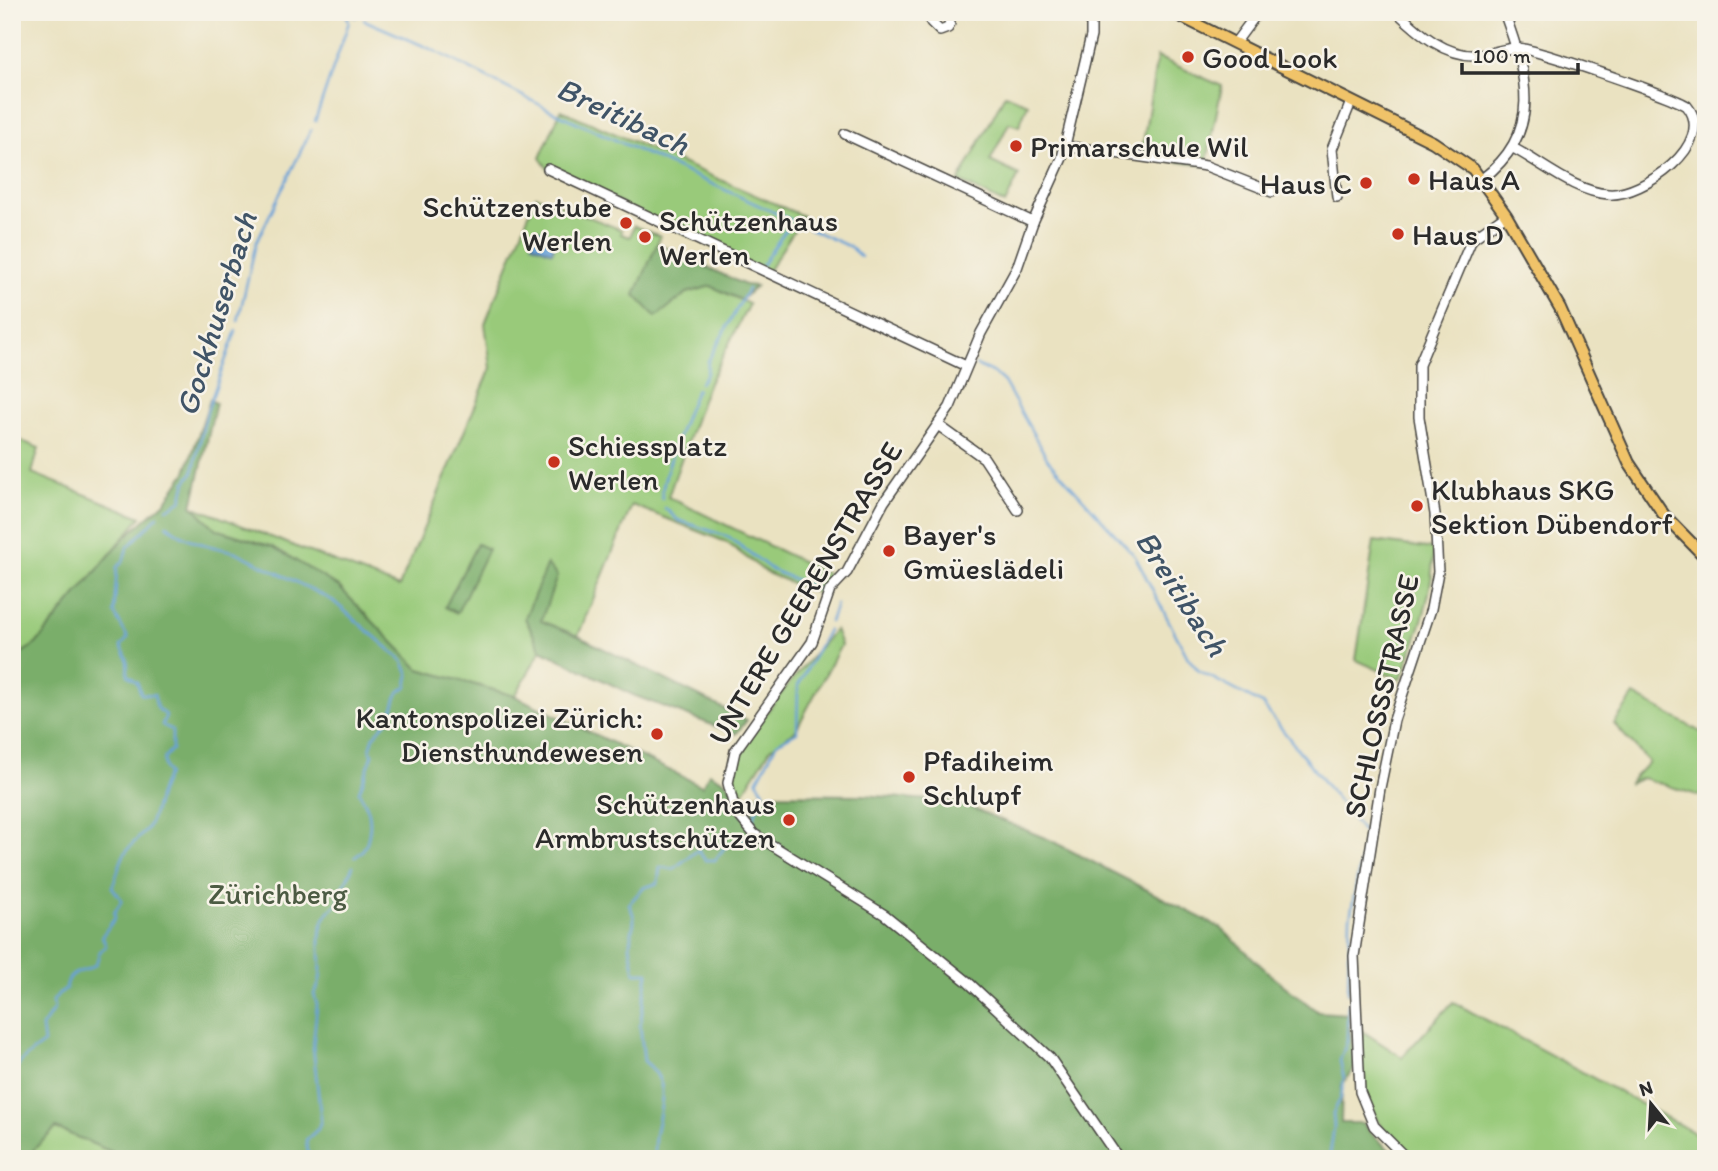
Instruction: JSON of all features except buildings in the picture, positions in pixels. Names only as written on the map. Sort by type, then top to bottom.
[{"type":"main road","points":[[1172,12],[1450,152],[1482,179],[1572,329],[1603,408],[1629,463],[1664,515],[1706,558]]},
{"type":"street","points":[[1236,43],[1258,12]]},
{"type":"street","points":[[1397,12],[1414,28],[1448,50],[1476,55],[1517,47],[1661,94],[1686,105],[1698,119],[1701,137],[1686,158],[1672,170],[1644,186],[1616,195],[1591,191],[1513,148]]},
{"type":"street","points":[[1482,179],[1504,161],[1513,148],[1526,101],[1524,74],[1504,12]]},
{"type":"street","name":"UNTERE GEERENSTRASSE","points":[[1092,13],[1091,36],[1065,146],[1017,268],[966,366],[953,400],[884,502],[847,572],[830,590],[812,642],[735,751],[729,775],[731,803],[740,820],[754,834],[877,909],[953,969],[1008,1018],[1067,1079],[1119,1159]]},
{"type":"street","points":[[1338,197],[1332,149],[1352,102]]},
{"type":"street","points":[[845,134],[1033,222]]},
{"type":"street","points":[[1065,146],[1206,166],[1272,192]]},
{"type":"street","points":[[548,169],[966,366]]},
{"type":"street","name":"SCHLOSSSTRASSE","points":[[1406,1159],[1374,1126],[1360,1092],[1354,956],[1391,733],[1401,694],[1431,609],[1437,572],[1435,514],[1419,417],[1419,365],[1472,239],[1506,215]]},
{"type":"street","name":"UNTERE GEERENSTRASSE","points":[[938,425],[984,458],[1018,510]]},
{"type":"green space","points":[[1157,57],[1222,86],[1206,166],[1141,156]]},
{"type":"green space","points":[[1005,94],[1028,104],[1019,126],[1009,123],[990,161],[1019,175],[1005,204],[959,181]]},
{"type":"green space","points":[[561,110],[803,216],[767,273],[548,169],[540,158]]},
{"type":"green space","points":[[536,196],[622,230],[621,234],[630,237],[634,226],[660,236],[656,247],[687,293],[711,286],[749,304],[706,389],[668,497],[832,576],[819,594],[767,573],[726,542],[632,505],[578,636],[540,621],[557,576],[525,618],[541,650],[515,696],[419,669],[339,587],[273,547],[216,529],[192,506],[399,587],[491,368],[485,324]],"holes":[[[477,544],[457,612],[446,607]]]},
{"type":"green space","points":[[657,244],[745,285],[756,286],[741,300],[711,286],[687,293],[656,317],[635,295]]},
{"type":"green space","name":"Zürichberg","points":[[210,400],[216,403],[192,506],[216,529],[273,547],[339,587],[419,669],[515,696],[702,786],[709,773],[728,783],[739,811],[749,822],[758,794],[862,795],[957,802],[1050,840],[1221,928],[1272,976],[1318,1012],[1348,1014],[1355,1067],[1342,1085],[1341,1123],[1363,1123],[1400,1159],[128,1159],[56,1128],[34,1149],[30,1159],[12,1159],[12,659],[36,644],[123,539],[165,502],[186,472]]},
{"type":"green space","points":[[12,437],[39,448],[32,473],[141,517],[36,644],[12,659]]},
{"type":"green space","points":[[1374,541],[1433,549],[1428,600],[1401,680],[1356,660]]},
{"type":"green space","points":[[477,544],[488,549],[457,613],[445,607]]},
{"type":"green space","points":[[547,564],[557,576],[541,621],[578,636],[747,720],[736,734],[633,695],[541,650],[525,618]]},
{"type":"green space","points":[[835,629],[841,645],[796,730],[771,748],[741,796],[731,789],[736,767],[746,746],[773,704]]},
{"type":"green space","points":[[1634,695],[1706,735],[1706,798],[1643,778],[1628,784],[1649,762],[1614,724]]},
{"type":"green space","points":[[1453,1002],[1706,1139],[1706,1159],[1411,1159],[1383,1128],[1368,1101],[1362,1070],[1359,1029],[1402,1057]]},
{"type":"green space","points":[[56,1128],[128,1159],[30,1159],[34,1149]]},
{"type":"water","points":[[537,229],[557,237],[552,252],[532,244]]},
{"type":"waterway","name":"Gockhuserbach","points":[[315,121],[349,22],[345,12]]},
{"type":"waterway","name":"Breitibach","points":[[346,13],[356,17]]},
{"type":"waterway","name":"Breitibach","points":[[364,20],[433,50],[554,112],[850,247],[861,257]]},
{"type":"waterway","name":"Gockhuserbach","points":[[238,321],[256,243],[311,130]]},
{"type":"waterway","points":[[762,265],[787,228],[784,217]]},
{"type":"waterway","points":[[700,383],[707,373],[708,361],[748,289]]},
{"type":"waterway","name":"Gockhuserbach","points":[[167,509],[181,501],[186,482],[193,472],[207,411],[236,331]]},
{"type":"waterway","name":"Breitibach","points":[[976,365],[994,373],[1004,382],[1048,460],[1135,556],[1188,658],[1199,671],[1262,704],[1364,833]]},
{"type":"waterway","points":[[662,499],[670,462],[697,389]]},
{"type":"waterway","points":[[665,508],[678,520],[729,537],[772,570],[823,591]]},
{"type":"waterway","name":"Gockhuserbach","points":[[12,1079],[20,1063],[44,1043],[42,1027],[54,1009],[53,1001],[59,993],[66,990],[73,975],[96,964],[100,951],[106,946],[102,936],[115,918],[114,913],[122,900],[112,887],[127,851],[149,825],[168,774],[164,761],[172,749],[172,730],[162,725],[166,715],[157,708],[154,695],[141,694],[137,682],[128,675],[127,658],[121,646],[128,638],[114,613],[117,567],[123,562],[127,548],[158,516]]},
{"type":"waterway","points":[[167,525],[191,540],[236,552],[332,600],[403,661],[409,675],[407,686],[398,693],[390,718],[374,736],[370,750],[373,754],[359,792],[367,808],[370,823],[365,847],[355,857]]},
{"type":"waterway","points":[[830,622],[836,604]]},
{"type":"waterway","points":[[751,824],[764,791],[757,781],[777,743],[797,732],[798,686],[828,630]]},
{"type":"waterway","points":[[655,1159],[654,1145],[662,1094],[655,1072],[644,1061],[640,1025],[648,973],[635,973],[630,944],[634,921],[629,904],[643,888],[658,883],[660,867],[673,869],[698,850],[705,860],[715,860],[725,847],[744,838]]},
{"type":"waterway","name":"Breitibach","points":[[1348,993],[1350,918],[1364,842]]},
{"type":"waterway","points":[[309,1159],[306,1140],[318,1129],[321,1120],[313,1046],[317,1005],[314,994],[321,972],[320,935],[329,912],[340,902],[339,897],[353,866]]},
{"type":"waterway","points":[[1334,1159],[1330,1154],[1333,1113],[1341,1098],[1344,1079],[1340,1060],[1347,1042],[1348,1004]]},
{"type":"place","name":"Good Look","points":[[1188,57]]},
{"type":"place","name":"Primarschule Wil","points":[[1016,146]]},
{"type":"place","name":"Haus A","points":[[1414,179]]},
{"type":"place","name":"Haus C","points":[[1366,183]]},
{"type":"place","name":"Schützenstube Werlen","points":[[626,223]]},
{"type":"place","name":"Haus D","points":[[1398,234]]},
{"type":"place","name":"Schützenhaus Werlen","points":[[645,237]]},
{"type":"place","name":"Schiessplatz Werlen","points":[[554,462]]},
{"type":"place","name":"Klubhaus SKG Sektion Dübendorf","points":[[1417,506]]},
{"type":"place","name":"Bayer's Gmüeslädeli","points":[[889,551]]},
{"type":"place","name":"Kantonspolizei Zürich: Diensthundewesen","points":[[657,734]]},
{"type":"place","name":"Pfadiheim Schlupf","points":[[909,777]]},
{"type":"place","name":"Schützenhaus Armbrustschützen","points":[[789,820]]}]
